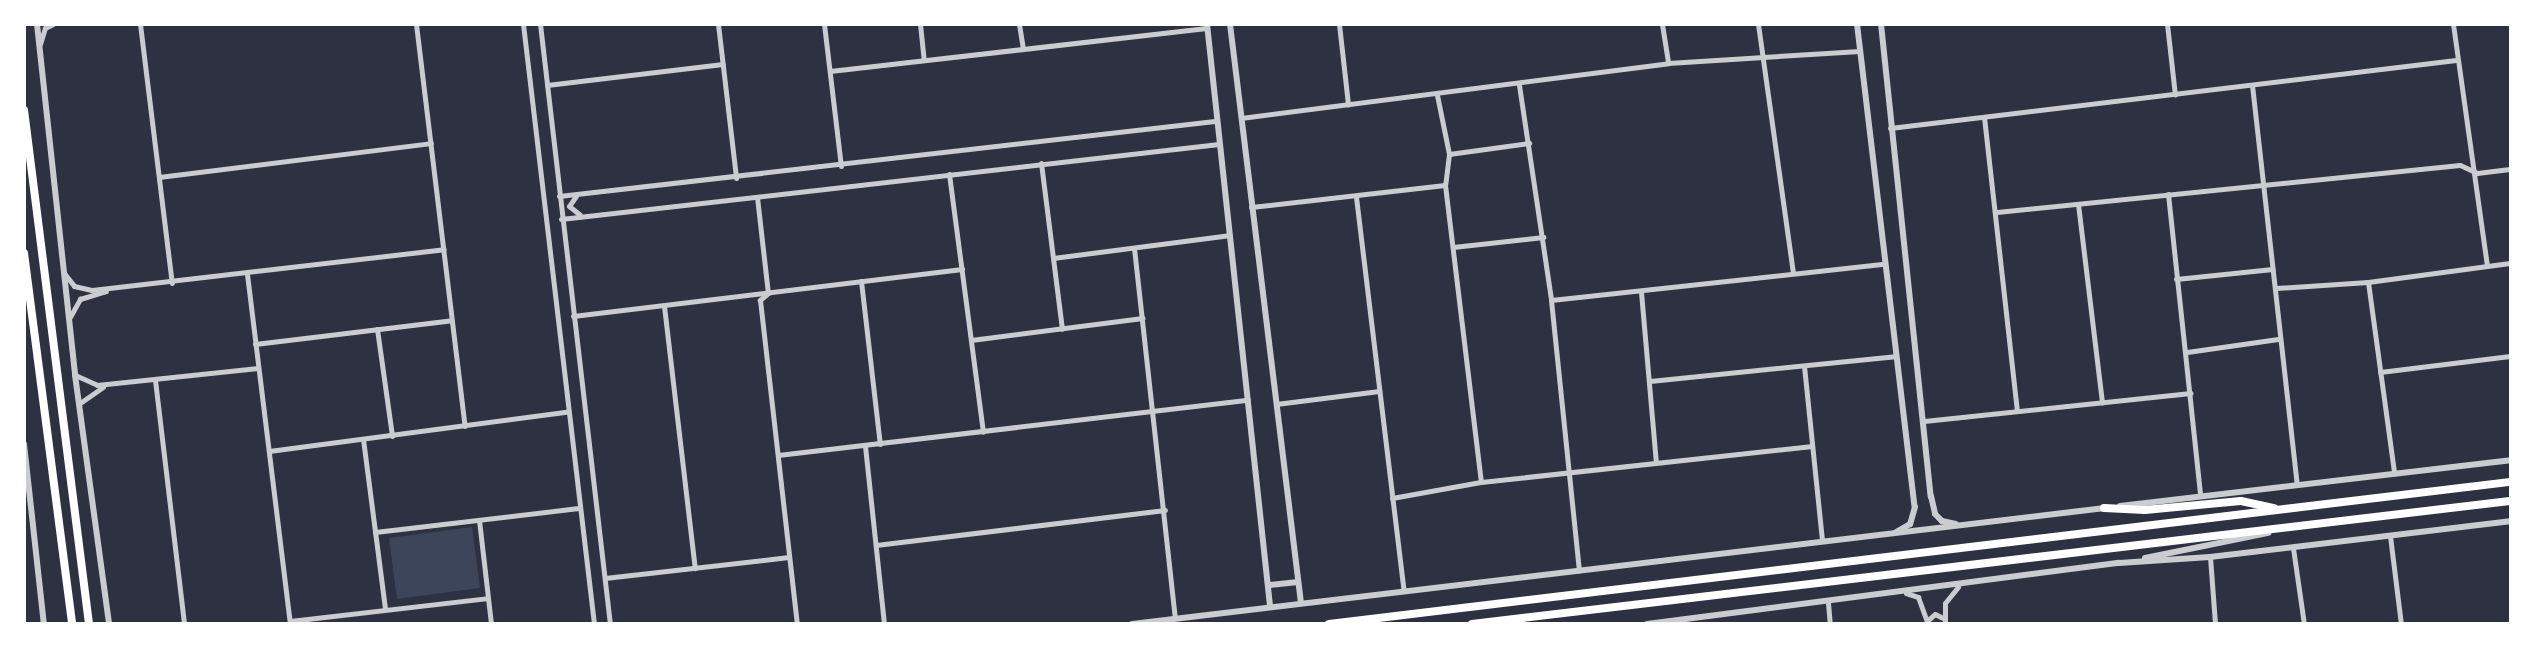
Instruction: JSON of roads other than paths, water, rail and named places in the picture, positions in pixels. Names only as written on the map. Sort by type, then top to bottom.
[{"type":"main road","points":[[24,110],[89,624]]},
{"type":"main road","points":[[24,253],[72,624]]},
{"type":"main road","points":[[1329,624],[2511,482]]},
{"type":"main road","points":[[2104,508],[2145,510],[2241,501],[2280,510]]},
{"type":"main road","points":[[1472,624],[2511,501]]},
{"type":"street","points":[[37,24],[75,375],[108,624]]},
{"type":"street","points":[[40,47],[45,28],[53,24]]},
{"type":"street","points":[[140,24],[172,283]]},
{"type":"street","points":[[416,24],[465,426]]},
{"type":"street","points":[[523,24],[566,412],[594,624]]},
{"type":"street","points":[[540,24],[610,624]]},
{"type":"street","points":[[718,24],[737,178]]},
{"type":"street","points":[[824,24],[841,166]]},
{"type":"street","points":[[920,24],[924,60]]},
{"type":"street","points":[[1019,24],[1023,49]]},
{"type":"street","points":[[1230,24],[1301,603]]},
{"type":"street","points":[[1339,24],[1348,104]]},
{"type":"street","points":[[1662,24],[1668,63]]},
{"type":"street","points":[[1758,24],[1793,273]]},
{"type":"street","points":[[1857,24],[1915,507],[1910,524],[1893,534]]},
{"type":"street","points":[[1881,24],[1889,128],[1935,514],[1942,521],[1965,525]]},
{"type":"street","points":[[2167,24],[2175,96]]},
{"type":"street","points":[[2453,24],[2456,60],[2477,173],[2487,266]]},
{"type":"street","points":[[830,71],[1207,26],[1270,606]]},
{"type":"street","points":[[1241,118],[1519,85],[1668,63],[1860,51]]},
{"type":"street","points":[[1889,128],[2175,96],[2456,60]]},
{"type":"street","points":[[547,85],[723,64]]},
{"type":"street","points":[[1519,85],[1530,143],[1551,300],[1580,571]]},
{"type":"street","points":[[2252,85],[2261,184],[2276,288],[2278,339],[2297,484]]},
{"type":"street","points":[[1437,95],[1449,154],[1446,185],[1481,482]]},
{"type":"street","points":[[1984,117],[1997,212],[2017,410]]},
{"type":"street","points":[[559,196],[737,178],[1216,121]]},
{"type":"street","points":[[159,177],[431,143]]},
{"type":"street","points":[[1449,154],[1530,143]]},
{"type":"street","points":[[561,219],[1219,145]]},
{"type":"street","points":[[1041,163],[1062,329]]},
{"type":"street","points":[[1997,212],[2460,164],[2477,173],[2511,169]]},
{"type":"street","points":[[949,174],[983,432]]},
{"type":"street","points":[[1251,207],[1446,185]]},
{"type":"street","points":[[579,194],[569,206],[584,216]]},
{"type":"street","points":[[2168,194],[2176,279],[2187,352],[2200,495]]},
{"type":"street","points":[[757,197],[768,293]]},
{"type":"street","points":[[1356,197],[1404,591]]},
{"type":"street","points":[[2078,204],[2102,403]]},
{"type":"street","points":[[1053,258],[1229,235]]},
{"type":"street","points":[[1453,247],[1543,237]]},
{"type":"street","points":[[1134,248],[1166,510],[1175,618]]},
{"type":"street","points":[[64,273],[74,286],[82,289],[125,287],[444,249]]},
{"type":"street","points":[[2276,288],[2368,282],[2511,263]]},
{"type":"street","points":[[1551,300],[1884,264]]},
{"type":"street","points":[[573,316],[962,269]]},
{"type":"street","points":[[2176,279],[2272,269]]},
{"type":"street","points":[[247,274],[290,622],[488,598]]},
{"type":"street","points":[[861,281],[880,444]]},
{"type":"street","points":[[2368,282],[2394,473]]},
{"type":"street","points":[[70,317],[80,299],[125,287]]},
{"type":"street","points":[[1641,292],[1656,462]]},
{"type":"street","points":[[768,293],[760,300],[797,624]]},
{"type":"street","points":[[664,306],[695,568]]},
{"type":"street","points":[[971,340],[1143,318]]},
{"type":"street","points":[[255,344],[452,320]]},
{"type":"street","points":[[377,329],[392,436]]},
{"type":"street","points":[[2187,352],[2278,339]]},
{"type":"street","points":[[1650,382],[1895,356]]},
{"type":"street","points":[[2380,372],[2511,356]]},
{"type":"street","points":[[1804,366],[1810,446],[1822,541]]},
{"type":"street","points":[[75,375],[90,385],[258,368]]},
{"type":"street","points":[[155,380],[184,624]]},
{"type":"street","points":[[80,403],[98,389],[114,384]]},
{"type":"street","points":[[1276,404],[1379,391]]},
{"type":"street","points":[[1924,421],[2191,393]]},
{"type":"street","points":[[778,455],[1248,400]]},
{"type":"street","points":[[269,451],[566,412]]},
{"type":"street","points":[[363,439],[385,609]]},
{"type":"street","points":[[24,444],[44,624]]},
{"type":"street","points":[[865,446],[884,624]]},
{"type":"street","points":[[1392,498],[1481,482],[1570,475],[1656,462],[1810,446]]},
{"type":"street","points":[[1132,624],[2511,460]]},
{"type":"street","points":[[375,532],[579,508]]},
{"type":"street","points":[[876,545],[1166,510]]},
{"type":"street","points":[[479,520],[491,624]]},
{"type":"street","points":[[2119,563],[2210,557],[2511,521]]},
{"type":"street","points":[[1647,624],[1958,587],[2119,563],[2223,545],[2282,529]]},
{"type":"street","points":[[2390,536],[2401,624]]},
{"type":"street","points":[[2293,548],[2304,624]]},
{"type":"street","points":[[605,578],[789,557]]},
{"type":"street","points":[[2210,557],[2215,624]]},
{"type":"street","points":[[1269,585],[1298,582]]},
{"type":"street","points":[[1945,621],[1945,603],[1958,587]]},
{"type":"street","points":[[1906,593],[1918,597],[1927,622],[1935,614],[1945,621]]},
{"type":"street","points":[[1828,603],[1830,624]]}]
